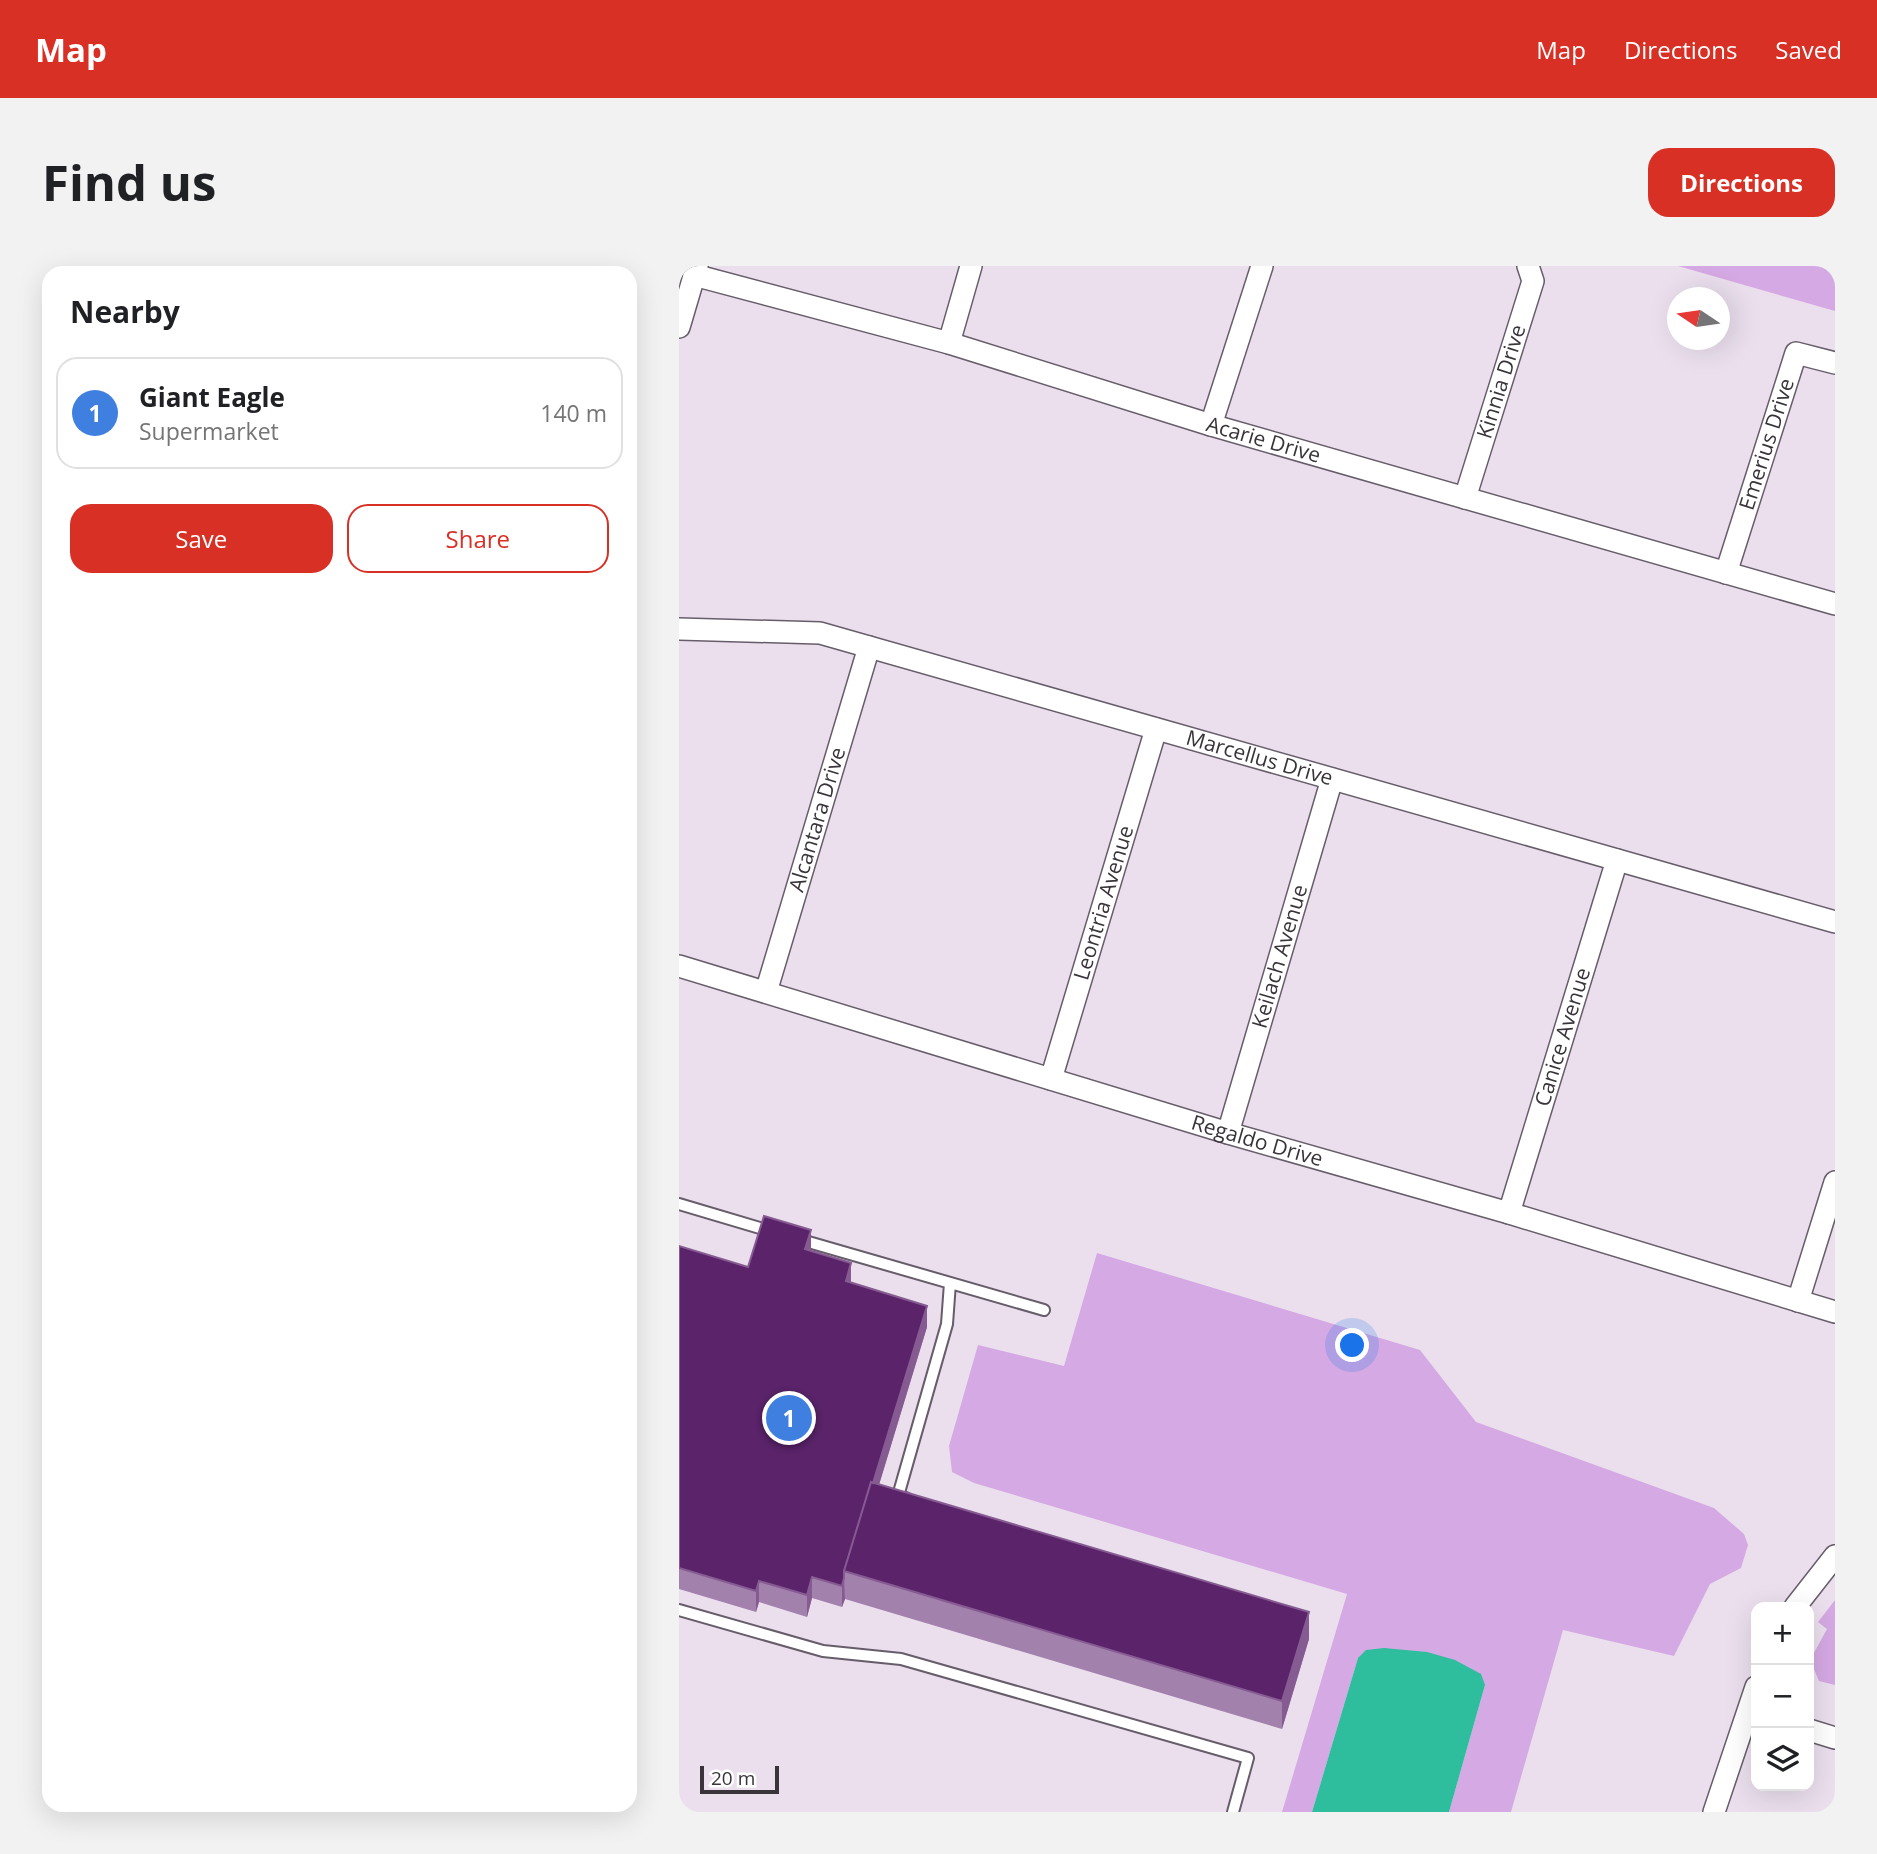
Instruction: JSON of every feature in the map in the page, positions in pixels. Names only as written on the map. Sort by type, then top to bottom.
[{"type":"street","points":[[949,343],[971,266]]},
{"type":"street","points":[[1212,425],[1262,266]]},
{"type":"street","name":"Kinnia Drive","points":[[1465,498],[1533,281],[1528,266]]},
{"type":"street","points":[[679,327],[696,270]]},
{"type":"street","name":"Acarie Drive","points":[[696,270],[949,343],[1212,425],[1835,604]]},
{"type":"street","name":"Emerius Drive","points":[[1725,573],[1796,353],[1835,363]]},
{"type":"street","name":"Marcellus Drive","points":[[679,629],[820,633],[1835,922]]},
{"type":"street","name":"Alcantara Drive","points":[[766,992],[869,647]]},
{"type":"street","name":"Leontria Avenue","points":[[1051,1079],[1156,729]]},
{"type":"street","name":"Keilach Avenue","points":[[1228,1133],[1332,779]]},
{"type":"street","name":"Canice Avenue","points":[[1509,1213],[1616,860]]},
{"type":"street","name":"Regaldo Drive","points":[[679,966],[1228,1133],[1509,1213],[1835,1312]]},
{"type":"street","points":[[1798,1301],[1835,1182]]},
{"type":"street","points":[[1799,1602],[1835,1556]]},
{"type":"street","points":[[1714,1812],[1751,1716]]},
{"type":"street","points":[[1814,1732],[1835,1738]]},
{"type":"lane","points":[[679,1204],[1044,1310]]},
{"type":"lane","points":[[911,1500],[898,1496],[947,1324],[950,1283]]},
{"type":"lane","points":[[679,1610],[823,1651],[901,1659],[1248,1758],[1233,1812]]},
{"type":"shaded area","points":[[1678,266],[1835,266],[1835,311]]},
{"type":"shaded area","points":[[1097,1253],[1420,1350],[1476,1422],[1714,1508],[1744,1534],[1748,1545],[1741,1568],[1710,1584],[1674,1656],[1563,1630],[1511,1812],[1449,1812],[1485,1685],[1358,1658],[1312,1812],[1282,1812],[1347,1594],[974,1483],[952,1472],[949,1446],[978,1345],[1064,1366]]},
{"type":"shaded area","points":[[1835,1600],[1835,1685],[1819,1681],[1814,1669],[1814,1653],[1827,1629],[1818,1622]]},
{"type":"shaded area","points":[[1384,1648],[1427,1652],[1455,1660],[1481,1674],[1485,1685],[1449,1812],[1312,1812],[1358,1658],[1366,1650]]},
{"type":"building","points":[[764,1216],[811,1230],[805,1249],[851,1263],[846,1281],[927,1306],[873,1483],[871,1482],[844,1571],[842,1586],[812,1577],[807,1595],[759,1581],[756,1591],[679,1568],[679,1246],[748,1267]]},
{"type":"building","points":[[871,1482],[1309,1612],[1282,1701],[844,1571]]},
{"type":"place","name":"Giant Eagle","points":[[789,1418]]}]
